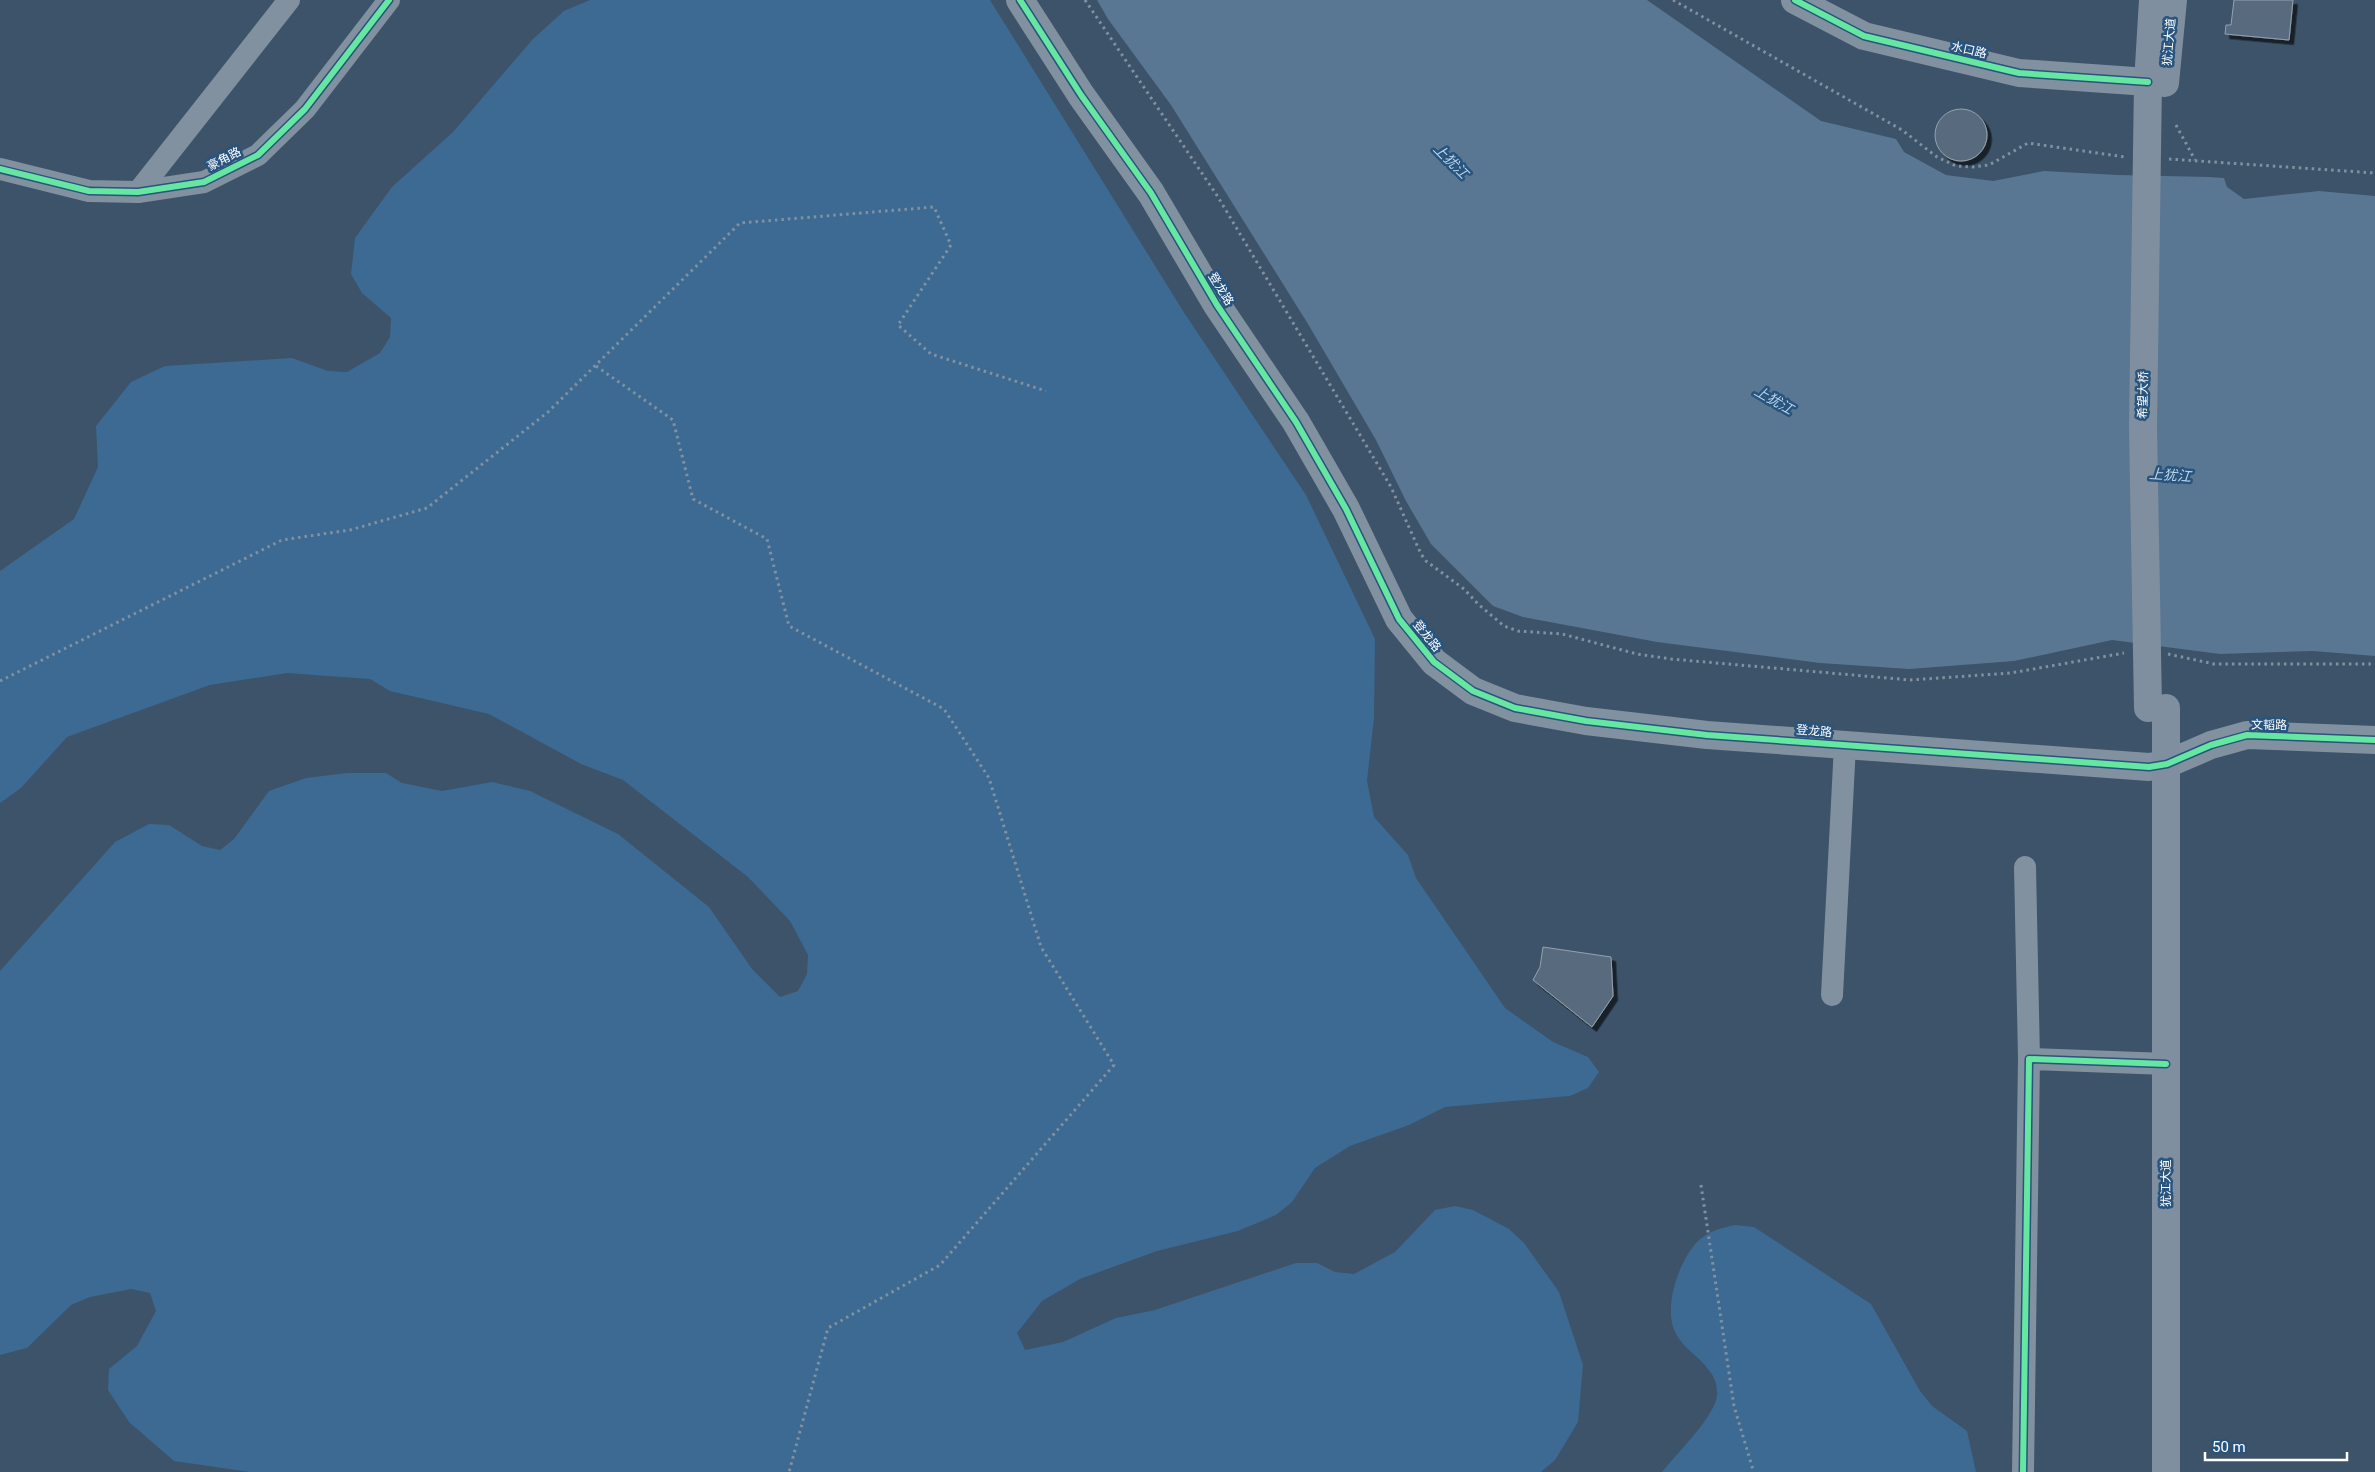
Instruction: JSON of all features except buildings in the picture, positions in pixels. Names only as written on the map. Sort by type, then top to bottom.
[{"type":"main road","name":"犹江大道","points":[[2153,0],[2157,83]]},
{"type":"main road","name":"犹江大道","points":[[2157,83],[2173,0]]},
{"type":"main road","name":"希望大桥","points":[[2157,83],[2162,429],[2157,708]]},
{"type":"main road","name":"犹江大道","points":[[2157,708],[2165,895],[2166,1472]]},
{"type":"street","points":[[138,192],[289,0]]},
{"type":"street","name":"豪角路","points":[[0,169],[89,191],[138,192],[204,182],[258,155],[305,109],[389,0]]},
{"type":"street","name":"登龙路","points":[[1020,0],[1082,95],[1150,193],[1217,305],[1296,422],[1346,509],[1399,619],[1434,662],[1473,692],[1515,708],[1586,721],[1707,735],[2158,766]]},
{"type":"street","name":"水口路","points":[[1796,0],[1864,36],[2019,73],[2157,83]]},
{"type":"street","name":"文韬路","points":[[2158,766],[2211,745],[2248,735],[2375,740]]},
{"type":"street","points":[[1832,995],[1845,745]]},
{"type":"street","points":[[2023,1472],[2029,1059],[2025,867]]},
{"type":"street","points":[[2029,1059],[2166,1064]]},
{"type":"path","points":[[1085,0],[1218,197],[1386,479],[1421,554],[1426,561],[1464,589],[1478,604],[1504,626],[1518,632],[1562,634],[1637,654],[1910,680],[2010,673],[2129,653]]},
{"type":"path","points":[[1673,0],[1902,130],[1937,157],[1956,166],[1973,167],[1989,164],[2028,143],[2128,157]]},
{"type":"path","points":[[2176,126],[2195,161]]},
{"type":"path","points":[[2166,159],[2375,173]]},
{"type":"path","points":[[0,680],[282,540],[350,530],[427,508],[548,412],[740,223],[934,207],[951,245],[898,325],[931,354],[1046,391]]},
{"type":"path","points":[[596,366],[672,420],[693,499],[767,540],[789,626],[944,709],[989,778],[1041,947],[1114,1065],[940,1266],[828,1328],[789,1472]]},
{"type":"path","points":[[2166,653],[2189,656],[2214,664],[2375,664]]},
{"type":"path","points":[[1701,1185],[1734,1406],[1752,1472]]},
{"type":"shaded area","points":[[590,0],[990,0],[1185,314],[1306,495],[1375,639],[1374,718],[1367,781],[1374,817],[1408,855],[1416,878],[1505,1008],[1553,1042],[1588,1057],[1599,1072],[1588,1088],[1570,1096],[1445,1107],[1409,1125],[1350,1146],[1315,1168],[1292,1202],[1276,1215],[1238,1231],[1157,1251],[1080,1279],[1042,1301],[1017,1333],[1025,1350],[1063,1342],[1116,1318],[1155,1310],[1296,1263],[1317,1263],[1335,1272],[1354,1274],[1395,1252],[1435,1210],[1455,1206],[1473,1210],[1509,1229],[1524,1243],[1559,1292],[1583,1365],[1578,1422],[1555,1460],[1541,1472],[250,1472],[174,1461],[129,1422],[108,1390],[109,1369],[137,1346],[156,1311],[150,1293],[131,1289],[90,1297],[71,1305],[27,1348],[0,1355],[0,971],[115,842],[149,824],[169,825],[202,846],[220,850],[234,839],[269,791],[306,778],[347,773],[386,773],[402,783],[442,791],[492,782],[530,791],[618,834],[709,907],[752,969],[780,997],[798,991],[807,974],[808,955],[790,921],[748,877],[623,780],[581,764],[489,714],[390,691],[370,679],[287,673],[210,685],[67,737],[21,788],[0,803],[0,571],[74,519],[98,467],[96,426],[131,382],[165,366],[292,358],[328,371],[347,372],[380,353],[390,337],[391,318],[362,293],[351,274],[355,238],[392,187],[453,132],[533,39],[564,11]]},
{"type":"shaded area","points":[[1735,1225],[1754,1227],[1871,1304],[1920,1391],[1932,1406],[1967,1431],[1976,1472],[1662,1472],[1710,1414],[1717,1395],[1713,1376],[1681,1342],[1672,1324],[1672,1299],[1675,1286],[1684,1261],[1697,1242],[1710,1233]]},
{"type":"water","name":"上犹江","points":[[1097,0],[1647,0],[1821,121],[1896,139],[1904,152],[1946,175],[1993,181],[2044,171],[2210,177],[2224,178],[2227,187],[2244,199],[2319,191],[2375,196],[2375,656],[2313,651],[2220,654],[2112,640],[2014,661],[1909,669],[1820,663],[1657,642],[1523,617],[1493,606],[1431,544],[1406,501],[1376,440],[1308,324],[1171,105],[1108,19]]},
{"type":"cycle path","points":[[0,169],[89,191],[138,192],[204,182],[258,155],[305,109],[389,0]]},
{"type":"cycle path","points":[[1020,0],[1081,95],[1151,193],[1217,305],[1296,422],[1346,509],[1399,619],[1434,662],[1473,691],[1515,708],[1586,721],[1707,735],[2149,767],[2167,764],[2211,745],[2247,735],[2375,740]]},
{"type":"cycle path","points":[[1795,0],[1864,36],[2019,73],[2148,82]]},
{"type":"cycle path","points":[[2023,1472],[2029,1059],[2166,1064]]}]
